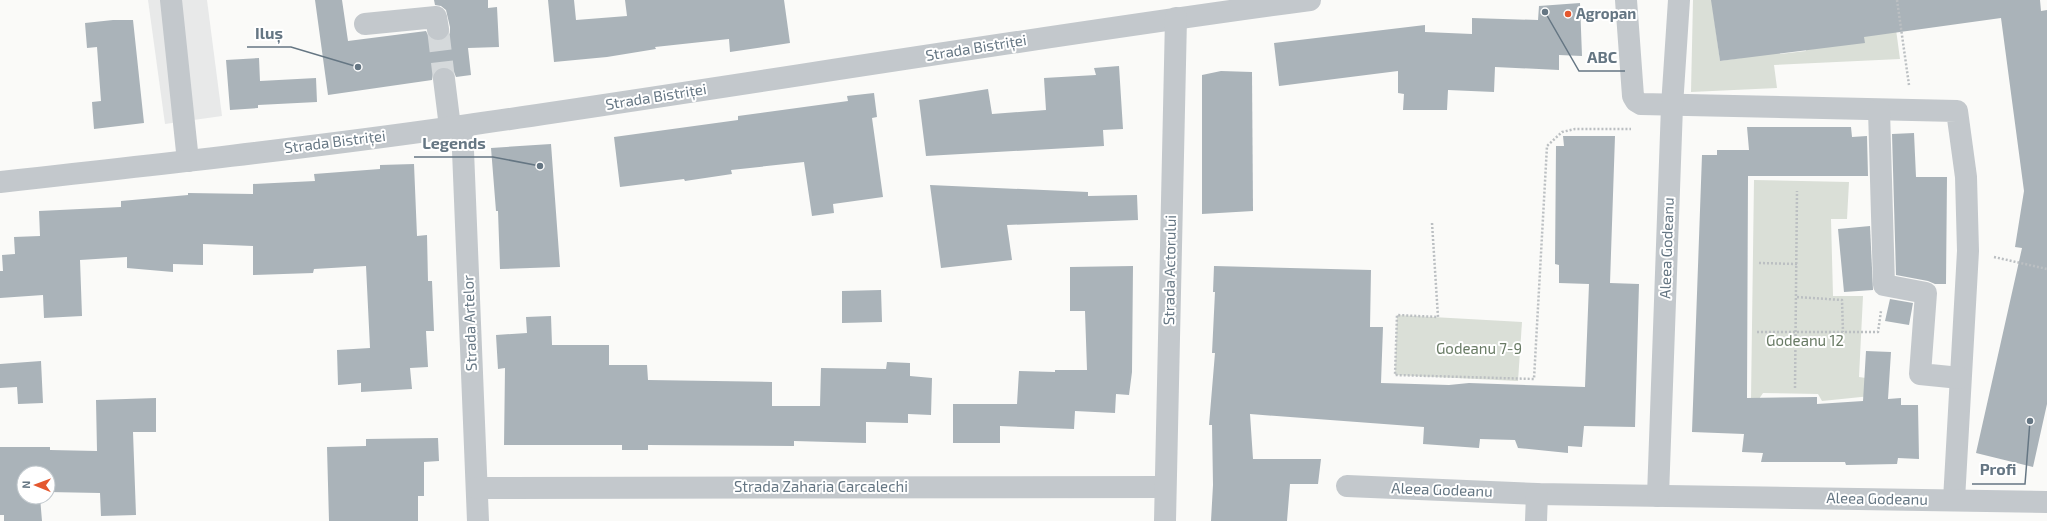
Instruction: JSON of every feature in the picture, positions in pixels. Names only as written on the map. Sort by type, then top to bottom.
[{"type":"street","points":[[171,0],[188,161]]},
{"type":"street","name":"Strada Bistriței","points":[[0,182],[188,161],[456,127],[1176,18],[1310,0]]},
{"type":"street","points":[[1626,0],[1634,96],[1636,102],[1641,104],[1672,106],[1957,111],[1966,177],[1968,251],[1954,500]]},
{"type":"street","name":"Aleea Godeanu","points":[[1658,496],[1672,106],[1679,0]]},
{"type":"street","points":[[364,24],[436,15]]},
{"type":"street","name":"Strada Actorului","points":[[1165,521],[1176,18]]},
{"type":"street","name":"Strada Artelor","points":[[444,79],[456,127],[478,521]]},
{"type":"street","points":[[1879,110],[1884,284],[1926,293],[1920,374],[1960,378]]},
{"type":"street","name":"Aleea Godeanu","points":[[1347,486],[1537,494],[2047,502]]},
{"type":"street","name":"Strada Zaharia Carcalechi","points":[[477,488],[1165,487]]},
{"type":"street","points":[[1536,521],[1537,494]]},
{"type":"path","points":[[1897,0],[1913,110]]},
{"type":"path","points":[[1432,224],[1438,317],[1397,315],[1394,375],[1534,379],[1547,146],[1562,132],[1575,129],[1672,129]]},
{"type":"path","points":[[1796,388],[1797,191]]},
{"type":"path","points":[[1968,251],[2047,269]]},
{"type":"path","points":[[1759,263],[1797,264]]},
{"type":"path","points":[[1757,332],[1878,332],[1884,284]]},
{"type":"path","points":[[1797,297],[1842,300],[1843,332]]},
{"type":"shaded area","points":[[148,0],[207,0],[222,116],[165,124]]},
{"type":"green space","points":[[1693,0],[1722,0],[1712,2],[1720,61],[1741,58],[1778,45],[1780,54],[1806,51],[1805,42],[1859,0],[1892,0],[1900,59],[1774,65],[1777,88],[1691,92]]},
{"type":"green space","name":"Godeanu 12","points":[[1754,180],[1849,182],[1847,219],[1831,219],[1833,296],[1863,296],[1859,377],[1873,379],[1871,396],[1822,401],[1818,394],[1763,393],[1759,399],[1751,399]]},
{"type":"green space","name":"Godeanu 7-9","points":[[1397,315],[1522,322],[1518,381],[1395,375]]},
{"type":"building","points":[[315,0],[342,0],[348,41],[426,31],[433,41],[440,41],[446,38],[450,33],[450,27],[446,10],[441,6],[435,5],[434,0],[488,0],[488,8],[497,7],[499,47],[468,48],[471,75],[456,77],[454,72],[449,68],[442,67],[437,69],[433,74],[432,80],[328,95]]},
{"type":"building","points":[[548,0],[574,0],[576,20],[627,16],[625,0],[784,0],[790,43],[730,52],[729,39],[655,47],[656,49],[607,57],[554,62]]},
{"type":"building","points":[[1711,0],[2040,0],[2041,11],[2047,10],[2047,404],[2033,467],[1976,453],[2022,248],[2015,247],[2024,191],[2001,18],[1864,37],[1865,43],[1720,61]]},
{"type":"building","points":[[1580,3],[1582,56],[1559,55],[1559,70],[1495,67],[1494,92],[1448,90],[1447,110],[1403,110],[1404,94],[1398,93],[1398,71],[1279,86],[1274,43],[1425,25],[1425,32],[1472,34],[1472,18],[1538,20],[1539,6]]},
{"type":"building","points":[[113,20],[133,20],[144,123],[94,129],[92,102],[101,101],[97,47],[87,48],[85,23]]},
{"type":"building","points":[[259,58],[260,81],[316,78],[317,102],[258,105],[258,108],[230,110],[226,60]]},
{"type":"building","points":[[1119,66],[1123,129],[1103,130],[1104,146],[926,156],[919,100],[988,89],[992,114],[1046,110],[1044,78],[1096,75],[1094,68]]},
{"type":"building","points":[[1221,71],[1252,72],[1253,211],[1202,214],[1202,75]]},
{"type":"building","points":[[874,93],[877,117],[872,118],[883,197],[833,204],[834,213],[812,216],[804,162],[731,170],[732,174],[685,181],[684,179],[620,187],[614,137],[738,120],[738,116],[848,101],[847,96]]},
{"type":"building","points":[[1747,127],[1851,127],[1852,137],[1867,136],[1868,176],[1748,176],[1747,398],[1817,397],[1817,404],[1863,401],[1866,351],[1891,352],[1888,399],[1901,398],[1901,405],[1918,405],[1919,459],[1898,458],[1897,464],[1846,465],[1845,462],[1761,462],[1763,453],[1742,452],[1744,434],[1692,432],[1702,155],[1717,155],[1717,150],[1749,150]]},
{"type":"building","points":[[1914,133],[1916,177],[1947,177],[1946,284],[1935,284],[1928,281],[1896,275],[1892,134]]},
{"type":"building","points":[[1563,136],[1615,136],[1610,283],[1639,284],[1635,427],[1584,426],[1582,447],[1568,446],[1568,453],[1518,448],[1515,440],[1480,439],[1479,448],[1423,444],[1424,427],[1250,414],[1253,459],[1321,459],[1318,484],[1290,484],[1287,521],[1211,521],[1213,485],[1212,425],[1209,425],[1215,353],[1212,353],[1215,292],[1213,292],[1214,266],[1371,270],[1370,327],[1383,327],[1381,383],[1449,385],[1469,383],[1585,387],[1589,284],[1559,283],[1559,265],[1555,264],[1556,146],[1564,146]]},
{"type":"building","points":[[551,144],[560,267],[500,269],[498,211],[496,211],[491,148]]},
{"type":"building","points":[[414,164],[417,236],[427,235],[428,281],[432,281],[434,331],[426,331],[428,367],[410,368],[412,389],[361,392],[361,383],[338,385],[337,350],[370,348],[366,266],[314,269],[313,273],[253,275],[253,246],[203,244],[203,265],[173,264],[173,272],[127,268],[127,257],[80,260],[82,316],[44,318],[43,295],[0,298],[0,271],[3,271],[2,255],[15,254],[14,237],[40,236],[39,211],[121,207],[121,201],[188,195],[188,193],[253,194],[253,184],[315,181],[314,174],[380,169],[380,165]]},
{"type":"building","points":[[930,185],[1088,192],[1088,196],[1137,195],[1138,220],[1007,225],[1012,260],[941,268]]},
{"type":"building","points":[[1870,226],[1873,290],[1844,292],[1838,229]]},
{"type":"building","points":[[1133,266],[1132,372],[1129,395],[1116,394],[1115,413],[1075,411],[1074,429],[1000,426],[1000,443],[953,443],[953,404],[1017,404],[1019,371],[1055,372],[1055,370],[1087,370],[1085,311],[1070,311],[1070,267]]},
{"type":"building","points":[[881,290],[882,322],[842,323],[842,291]]},
{"type":"building","points":[[1890,299],[1913,303],[1909,325],[1885,321]]},
{"type":"building","points":[[551,316],[552,345],[609,345],[609,365],[647,365],[648,380],[772,382],[772,406],[820,406],[821,368],[886,369],[887,362],[910,363],[910,376],[932,378],[931,415],[908,414],[908,423],[866,422],[866,443],[794,441],[794,446],[648,445],[648,450],[622,450],[622,445],[504,445],[505,368],[498,369],[496,335],[527,333],[526,317]]},
{"type":"building","points":[[41,361],[43,403],[18,404],[17,387],[0,388],[0,364]]},
{"type":"building","points":[[156,398],[156,432],[133,432],[136,515],[101,516],[100,493],[56,492],[56,465],[16,465],[16,505],[41,505],[42,521],[4,521],[4,515],[0,515],[0,447],[50,447],[50,450],[97,451],[96,400]]},
{"type":"building","points":[[438,438],[439,461],[424,462],[424,496],[418,496],[418,521],[329,521],[327,447],[366,446],[366,439]]},
{"type":"tunnel","points":[[438,29],[444,79]]},
{"type":"place","name":"ABC","points":[[1545,12]]},
{"type":"place","name":"Agropan","points":[[1568,14]]},
{"type":"place","name":"Iluș","points":[[358,67]]},
{"type":"place","name":"Legends","points":[[540,166]]},
{"type":"place","name":"Profi","points":[[2030,421]]}]
